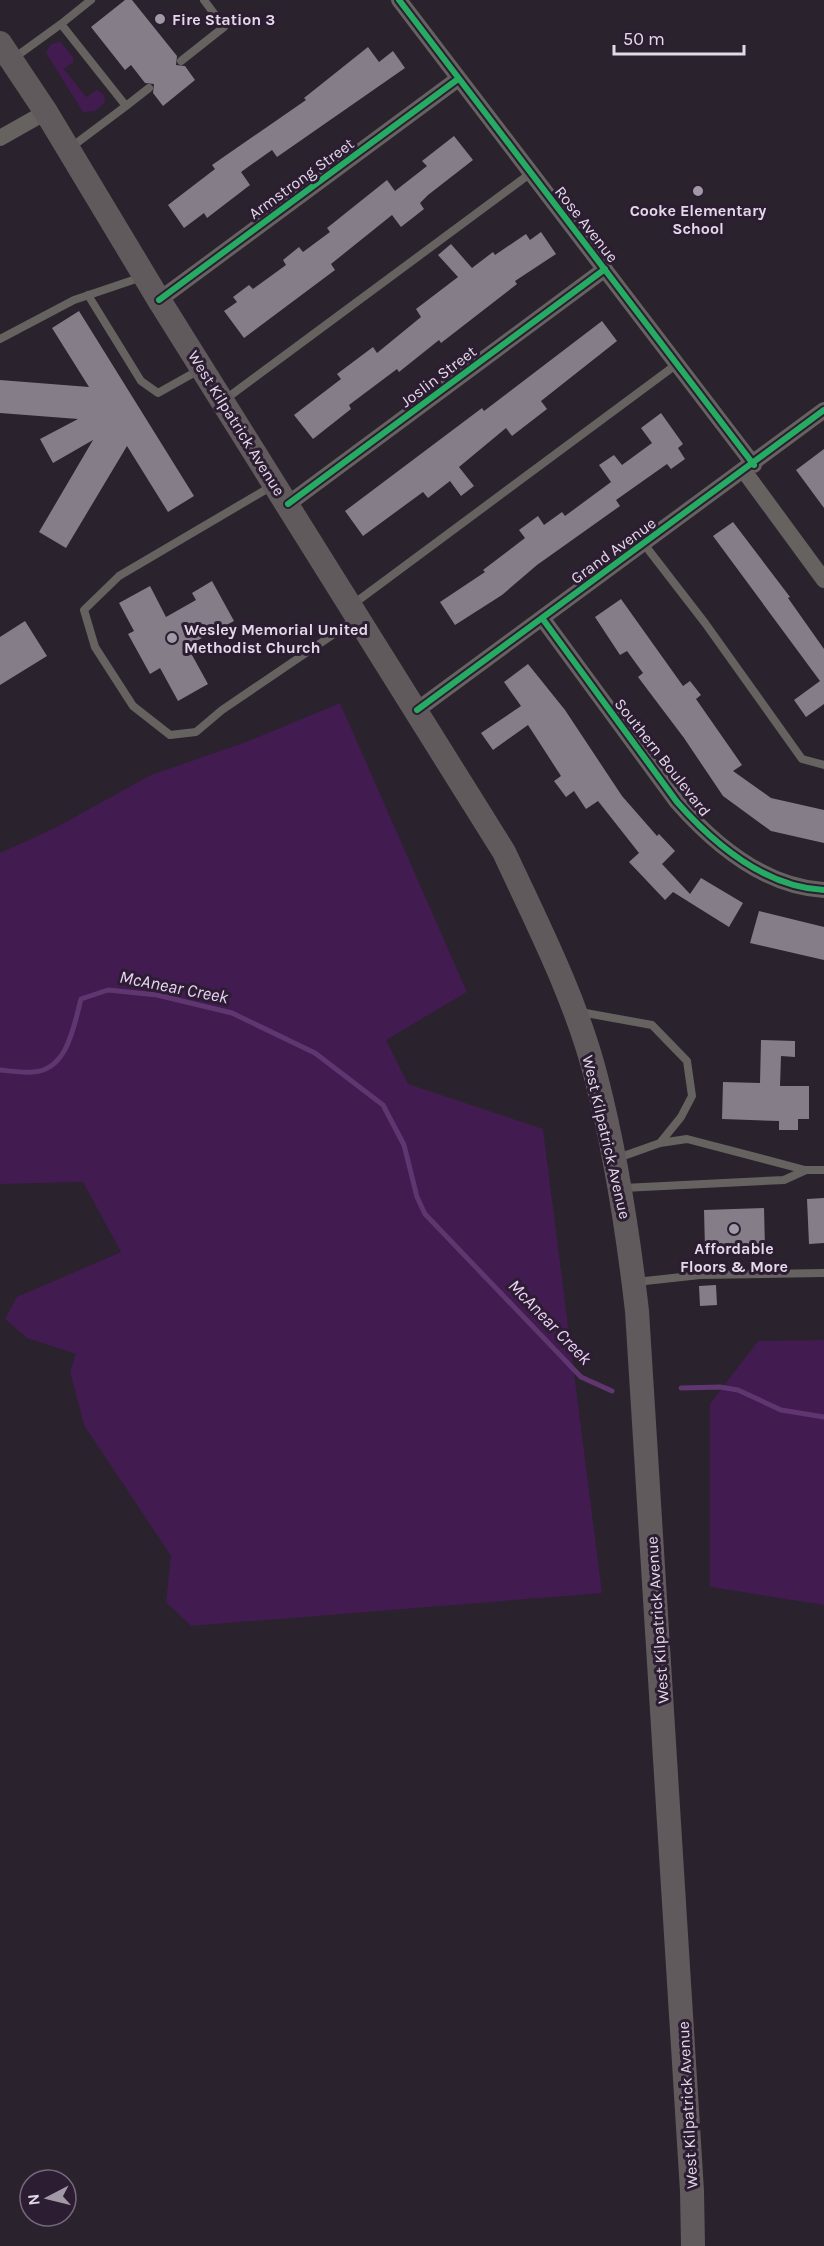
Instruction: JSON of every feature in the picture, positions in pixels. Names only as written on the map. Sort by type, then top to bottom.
[{"type":"main road","name":"West Kilpatrick Avenue","points":[[5,51],[46,112],[159,300],[504,852],[544,937],[596,1075],[620,1188],[634,1282],[689,2143],[693,2246]]},
{"type":"street","name":"Rose Avenue","points":[[399,0],[677,364],[824,580]]},
{"type":"street","name":"Armstrong Street","points":[[159,300],[458,79]]},
{"type":"street","points":[[0,138],[46,112]]},
{"type":"street","name":"Joslin Street","points":[[281,494],[605,269]]},
{"type":"street","name":"Grand Avenue","points":[[417,710],[749,468],[824,410]]},
{"type":"street","name":"Southern Boulevard","points":[[542,618],[677,802],[701,828],[758,870],[784,881],[824,890]]},
{"type":"lane","points":[[5,51],[61,24],[91,0]]},
{"type":"lane","points":[[181,62],[224,27],[204,0]]},
{"type":"lane","points":[[61,24],[126,106]]},
{"type":"lane","points":[[67,150],[149,88]]},
{"type":"lane","points":[[223,401],[531,173]]},
{"type":"lane","points":[[0,339],[74,300],[145,276]]},
{"type":"lane","points":[[88,295],[141,381],[158,393],[202,368]]},
{"type":"lane","points":[[281,494],[119,576],[84,610],[96,647],[133,706],[170,735],[196,732],[677,364]]},
{"type":"lane","points":[[644,544],[705,623],[802,759],[824,765]]},
{"type":"lane","points":[[573,1010],[652,1025],[687,1061],[692,1096],[681,1117],[660,1143]]},
{"type":"lane","points":[[614,1159],[660,1143],[687,1139],[806,1170],[824,1170]]},
{"type":"lane","points":[[620,1188],[784,1180],[806,1170]]},
{"type":"lane","points":[[634,1282],[700,1275],[824,1273]]},
{"type":"shaded area","points":[[60,41],[73,57],[73,62],[64,69],[86,97],[97,90],[104,95],[105,102],[95,111],[83,112],[46,53],[50,45]]},
{"type":"shaded area","points":[[340,703],[467,992],[386,1040],[408,1084],[543,1129],[602,1593],[191,1626],[166,1602],[171,1556],[84,1425],[70,1371],[76,1354],[27,1338],[5,1319],[17,1297],[121,1252],[83,1182],[0,1184],[0,853],[55,828],[151,775],[246,742]]},
{"type":"shaded area","points":[[824,1340],[824,1605],[710,1587],[710,1404],[758,1341]]},
{"type":"building","points":[[125,0],[132,0],[177,56],[176,65],[185,66],[195,80],[163,106],[153,93],[154,84],[145,83],[131,65],[125,70],[91,27]]},
{"type":"building","points":[[368,47],[379,62],[393,51],[405,68],[277,157],[272,150],[241,172],[250,185],[207,218],[204,213],[184,228],[168,205],[215,169],[212,165],[306,100],[304,98]]},
{"type":"building","points":[[454,136],[473,160],[420,203],[424,209],[401,227],[392,215],[331,264],[335,270],[244,338],[224,311],[237,302],[233,297],[249,285],[253,289],[286,265],[283,260],[299,247],[303,252],[330,232],[327,228],[387,180],[395,191],[427,166],[422,161]]},
{"type":"building","points":[[541,232],[556,254],[515,281],[517,284],[441,343],[439,340],[399,372],[397,369],[349,405],[351,409],[313,439],[294,415],[341,379],[337,374],[373,347],[377,353],[421,317],[416,309],[458,277],[438,255],[451,244],[472,268],[493,252],[495,255],[526,234],[530,240]]},
{"type":"building","points":[[79,311],[194,496],[168,512],[127,446],[66,548],[39,532],[93,440],[53,463],[40,439],[78,419],[0,413],[0,380],[89,387],[52,328]]},
{"type":"building","points":[[602,321],[617,341],[541,401],[547,409],[512,436],[506,428],[459,467],[474,486],[461,496],[450,481],[428,498],[423,492],[363,536],[345,511],[482,408],[484,411]]},
{"type":"building","points":[[661,413],[683,444],[678,448],[685,459],[671,469],[667,464],[616,500],[620,506],[537,565],[502,595],[455,625],[440,602],[485,572],[483,570],[525,538],[519,530],[538,516],[544,525],[562,512],[565,516],[611,482],[599,465],[614,455],[622,465],[652,443],[641,428]]},
{"type":"building","points":[[824,449],[824,508],[796,470]]},
{"type":"building","points":[[733,522],[790,597],[788,598],[824,649],[824,704],[806,717],[794,700],[820,681],[713,536]]},
{"type":"building","points":[[212,581],[234,621],[187,646],[208,684],[178,701],[160,668],[150,674],[128,634],[134,631],[119,603],[150,586],[166,617],[196,600],[192,593]]},
{"type":"building","points":[[621,599],[683,686],[690,681],[701,695],[696,699],[742,765],[733,771],[771,798],[824,810],[824,843],[771,831],[723,796],[684,738],[638,677],[643,673],[627,651],[620,655],[595,617]]},
{"type":"building","points":[[25,621],[47,656],[0,685],[0,637]]},
{"type":"building","points":[[528,664],[565,710],[622,796],[657,836],[659,834],[675,851],[662,864],[690,894],[701,878],[743,903],[729,927],[673,892],[665,900],[629,862],[639,853],[598,801],[586,809],[574,791],[566,797],[554,781],[561,776],[528,725],[493,750],[481,733],[521,706],[504,682]]},
{"type":"building","points":[[759,911],[824,927],[824,960],[750,943]]},
{"type":"building","points":[[761,1040],[795,1041],[795,1057],[781,1056],[780,1086],[809,1086],[809,1119],[798,1119],[798,1130],[779,1130],[779,1121],[722,1119],[723,1082],[760,1083]]},
{"type":"building","points":[[824,1198],[824,1243],[809,1244],[807,1199]]},
{"type":"building","name":"Affordable Floors & More","points":[[764,1208],[765,1249],[705,1250],[704,1210]]},
{"type":"building","points":[[716,1285],[717,1305],[700,1306],[699,1286]]},
{"type":"waterway","name":"McAnear Creek","points":[[0,1070],[33,1072],[45,1069],[54,1063],[68,1044],[81,999],[108,990],[157,995],[232,1013],[315,1053],[383,1105],[404,1145],[417,1197],[425,1214],[581,1377],[612,1391]]},
{"type":"waterway","name":"McAnear Creek","points":[[681,1388],[720,1387],[738,1390],[781,1410],[824,1417]]},
{"type":"cycle path","points":[[399,0],[754,465]]},
{"type":"cycle path","points":[[159,300],[458,79]]},
{"type":"cycle path","points":[[288,504],[605,269]]},
{"type":"cycle path","points":[[417,710],[824,410]]},
{"type":"cycle path","points":[[542,618],[677,802],[707,833],[724,848],[761,872],[781,881],[824,890]]},
{"type":"place","name":"Fire Station 3","points":[[160,19]]},
{"type":"place","name":"Cooke Elementary School","points":[[698,191]]},
{"type":"place","name":"Wesley Memorial United Methodist Church","points":[[172,638]]},
{"type":"place","name":"Affordable Floors & More","points":[[734,1229]]}]
